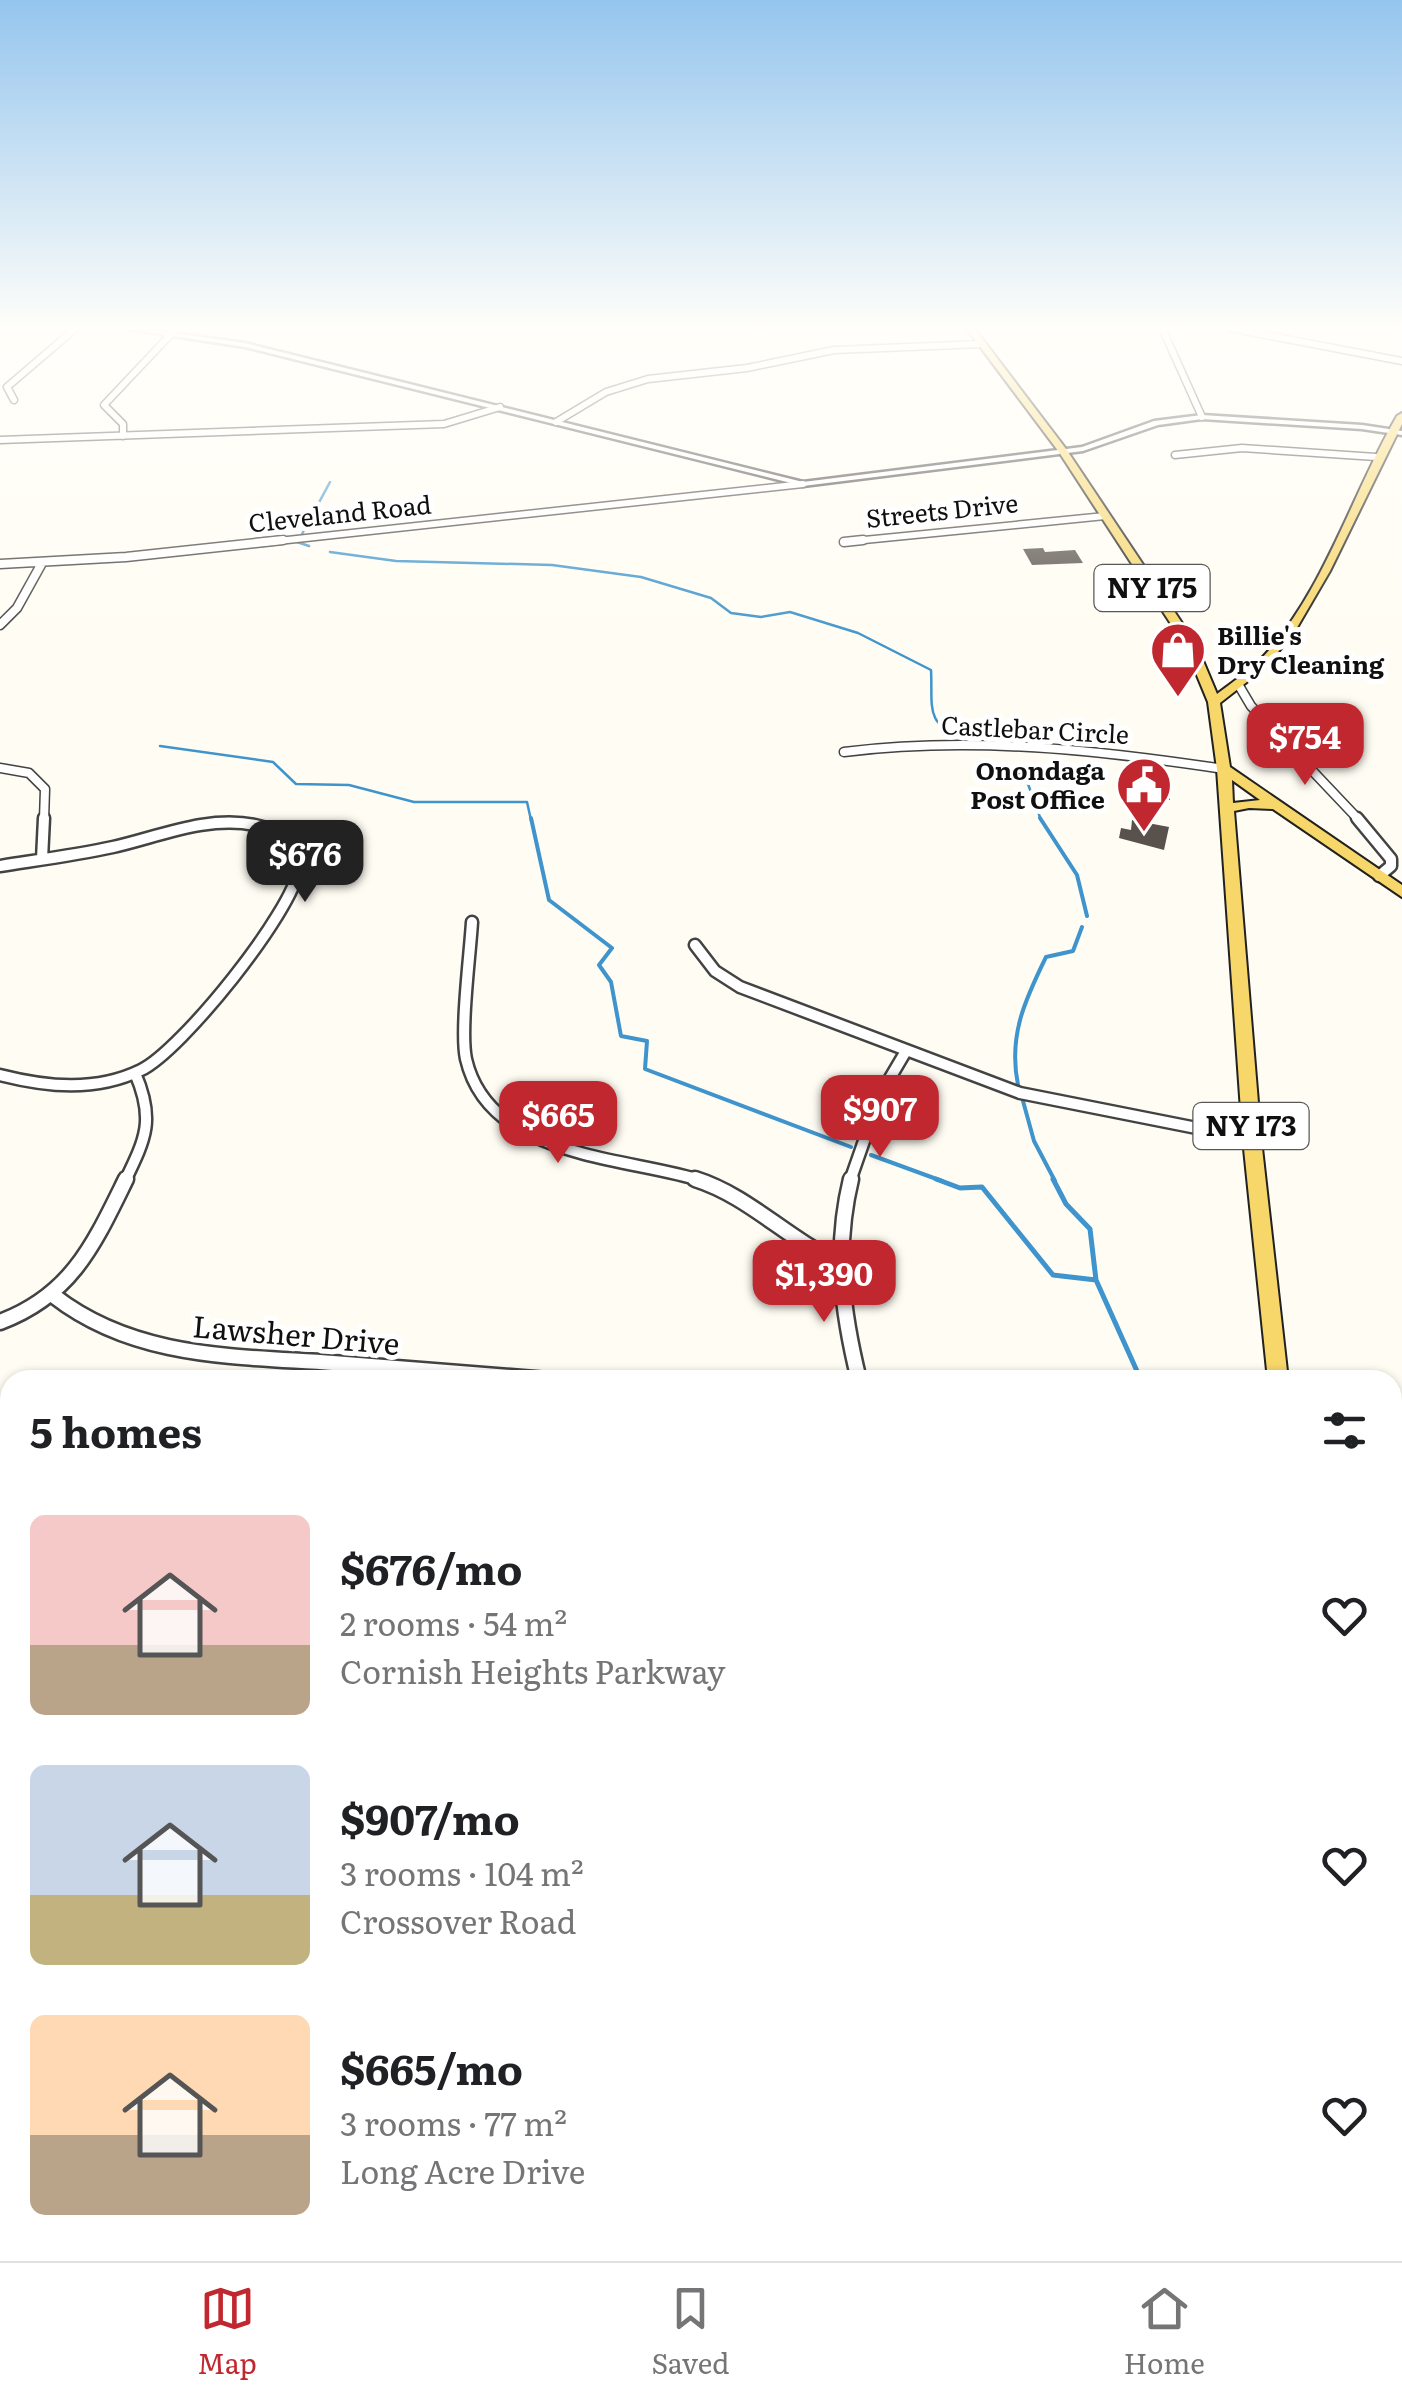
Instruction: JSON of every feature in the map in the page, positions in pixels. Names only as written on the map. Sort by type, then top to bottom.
[{"type":"main road","name":"NY 175","points":[[1050,434],[1203,670],[1214,702]]},
{"type":"main road","points":[[1214,702],[1276,648],[1306,603],[1376,457],[1396,434]]},
{"type":"main road","points":[[1203,670],[1241,682]]},
{"type":"main road","name":"NY 173","points":[[1214,702],[1224,768],[1252,1140],[1277,1370]]},
{"type":"main road","points":[[1224,768],[1402,892]]},
{"type":"main road","points":[[1225,810],[1249,804],[1278,805]]},
{"type":"street","points":[[0,440],[190,434]]},
{"type":"street","points":[[602,434],[804,484],[1063,451],[1132,434]]},
{"type":"street","points":[[1174,455],[1242,448],[1376,457]]},
{"type":"street","name":"Cleveland Road","points":[[0,564],[42,563],[804,484]]},
{"type":"street","name":"Streets Drive","points":[[844,542],[1105,516]]},
{"type":"street","points":[[0,625],[18,608],[42,563]]},
{"type":"street","points":[[1241,682],[1251,706],[1338,795],[1392,859],[1391,866],[1380,876]]},
{"type":"street","name":"Castlebar Circle","points":[[844,752],[894,744],[946,745],[1157,757],[1224,768]]},
{"type":"street","points":[[0,768],[30,774],[45,790],[42,859]]},
{"type":"street","points":[[0,866],[192,829],[244,824],[282,834],[299,858],[299,872],[288,896],[201,1017],[165,1055],[135,1073],[91,1085],[62,1087],[0,1075]]},
{"type":"street","points":[[472,922],[468,1076],[482,1100],[499,1116],[548,1141],[705,1182],[752,1205],[812,1253],[838,1262]]},
{"type":"street","points":[[695,945],[716,970],[740,986],[1020,1093],[1252,1140]]},
{"type":"street","points":[[856,1370],[838,1262],[850,1187],[876,1103],[886,1078],[906,1051]]},
{"type":"street","points":[[0,1322],[19,1317],[54,1296],[88,1256],[138,1154],[148,1120],[135,1073]]},
{"type":"street","name":"Lawsher Drive","points":[[54,1296],[92,1326],[127,1340],[185,1352],[331,1370]]},
{"type":"building","points":[[1043,548],[1045,552],[1075,550],[1083,563],[1032,565],[1023,549]]},
{"type":"building","points":[[1132,783],[1168,787],[1170,800],[1134,797]]},
{"type":"building","name":"Onondaga Post Office","points":[[1132,820],[1169,827],[1164,850],[1119,838],[1121,828],[1131,830]]},
{"type":"waterway","points":[[301,536],[330,482]]},
{"type":"waterway","points":[[297,542],[309,546]]},
{"type":"waterway","points":[[330,552],[396,561],[552,565],[641,577],[711,598],[731,613],[761,617],[790,612],[858,633],[931,670],[936,720],[962,738]]},
{"type":"waterway","points":[[160,746],[273,762],[296,784],[349,785],[414,802],[527,802],[531,820]]},
{"type":"waterway","points":[[1010,765],[1028,784],[1041,819]]},
{"type":"waterway","points":[[531,818],[549,900],[612,948],[599,965],[611,982],[621,1036],[647,1041],[645,1069],[851,1147]]},
{"type":"waterway","points":[[1041,819],[1077,875],[1087,916]]},
{"type":"waterway","points":[[1018,1085],[1017,1034],[1031,988],[1046,957],[1073,951],[1082,927]]},
{"type":"waterway","points":[[1023,1101],[1034,1141],[1055,1181]]},
{"type":"waterway","points":[[871,1155],[942,1181]]},
{"type":"waterway","points":[[936,1179],[960,1188],[982,1187],[1053,1275],[1096,1280]]},
{"type":"waterway","points":[[1053,1179],[1066,1204],[1090,1229],[1096,1280]]},
{"type":"waterway","points":[[1096,1280],[1136,1370]]},
{"type":"place","name":"Billie's Dry Cleaning","points":[[1178,699]]},
{"type":"place","name":"Onondaga Post Office","points":[[1144,834]]}]
